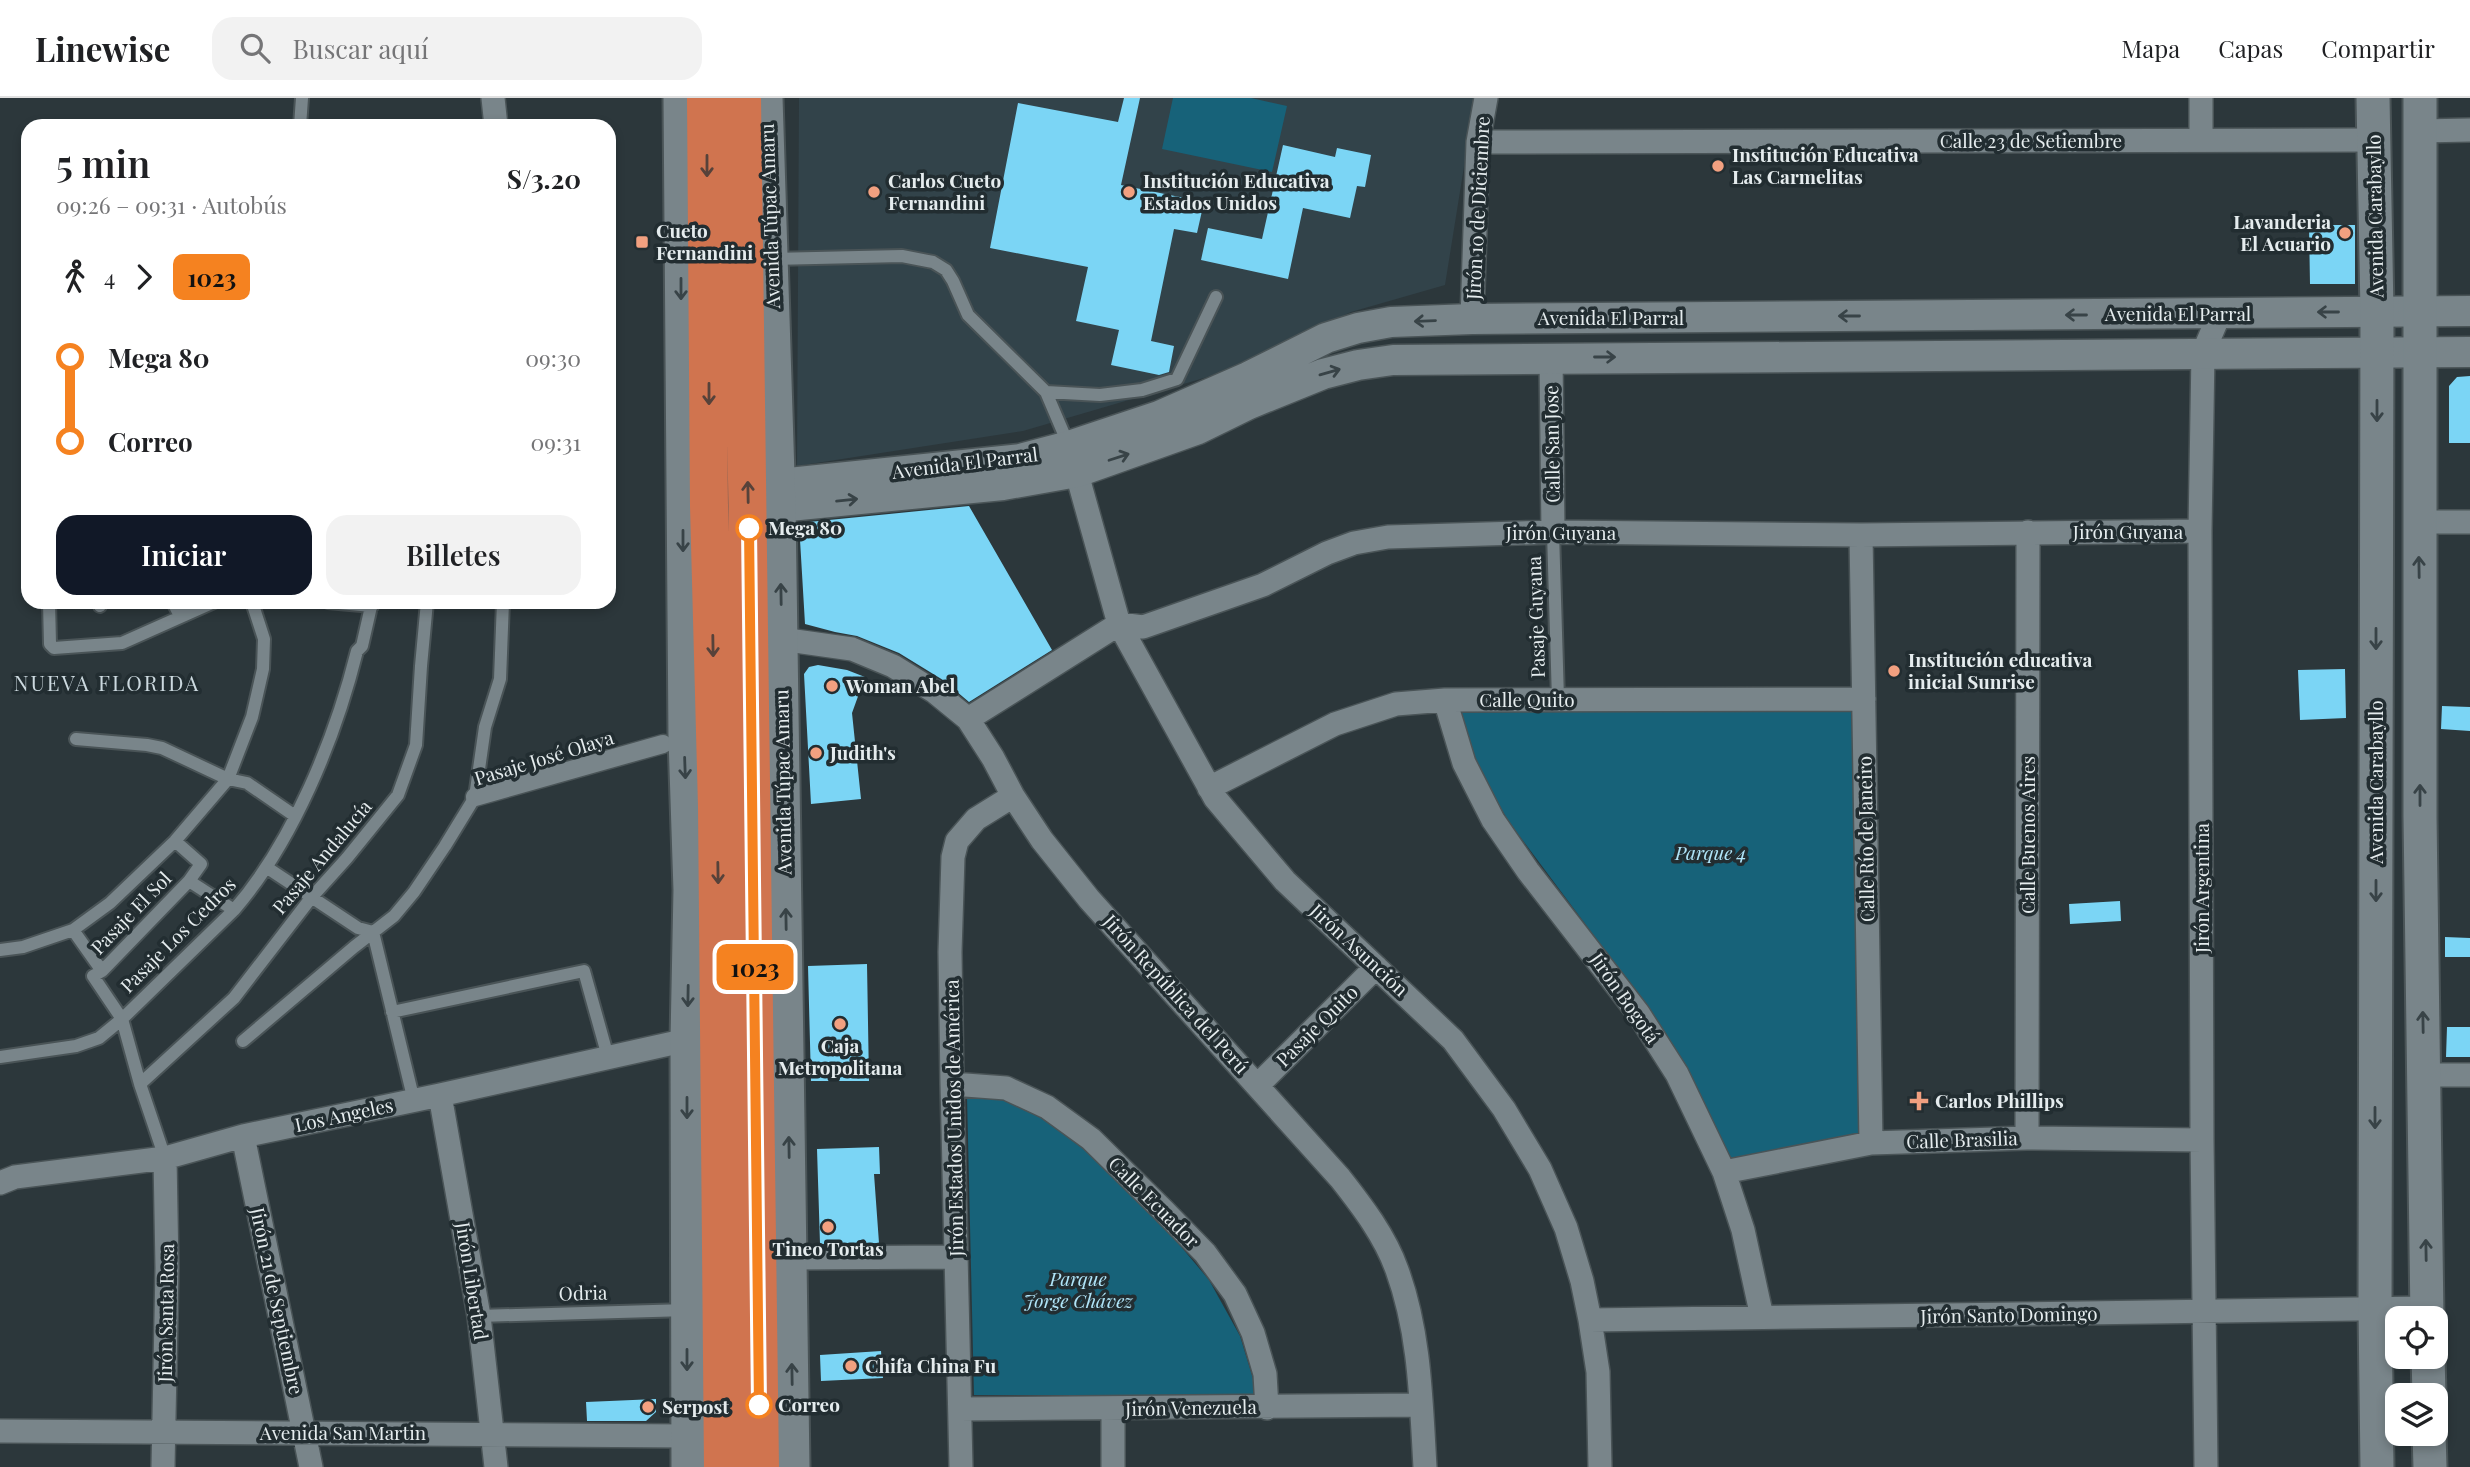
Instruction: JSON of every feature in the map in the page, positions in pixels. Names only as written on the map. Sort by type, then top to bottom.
[{"type":"highway","points":[[706,98],[709,506],[717,807],[723,1467]]},
{"type":"highway","name":"Avenida Túpac Amaru","points":[[742,98],[760,1467]]},
{"type":"main road","points":[[680,98],[684,738],[690,890],[687,1040],[688,1451]]},
{"type":"main road","name":"Avenida Túpac Amaru","points":[[766,98],[779,495],[793,1467]]},
{"type":"main road","name":"Avenida Carabayllo","points":[[2373,98],[2377,312],[2377,1467]]},
{"type":"main road","points":[[2420,98],[2419,522],[2427,1306]]},
{"type":"main road","points":[[2429,1446],[2430,1467]]},
{"type":"street","points":[[493,98],[495,119]]},
{"type":"street","name":"Jirón 10 de Diciembre","points":[[1472,319],[1478,142],[1486,98]]},
{"type":"street","points":[[2201,98],[2202,140]]},
{"type":"street","points":[[2421,131],[2470,130]]},
{"type":"street","name":"Calle 23 de Setiembre","points":[[1478,142],[2373,140]]},
{"type":"street","name":"Avenida El Parral","points":[[779,495],[1003,485],[1073,459],[1326,338],[1391,322],[1472,319],[2470,311]]},
{"type":"street","name":"Jirón Argentina","points":[[2206,1467],[2200,531],[2203,353],[2220,313]]},
{"type":"street","name":"Avenida El Parral","points":[[1073,459],[1198,429],[1312,378],[1358,365],[1393,360],[2470,352]]},
{"type":"street","name":"Calle San Jose","points":[[1551,357],[1553,532]]},
{"type":"street","name":"Jirón Asunción","points":[[1073,459],[1119,624],[1209,788],[1252,845],[1285,881],[1453,1040],[1504,1109],[1540,1170],[1566,1228],[1582,1280],[1598,1371],[1600,1467]]},
{"type":"street","points":[[2419,522],[2470,522]]},
{"type":"street","name":"Jirón Guyana","points":[[1119,624],[1143,627],[1264,585],[1327,553],[1354,543],[1388,537],[1553,532],[1861,536],[2200,531]]},
{"type":"street","name":"Calle Buenos Aires","points":[[2027,1138],[2028,532]]},
{"type":"street","name":"Calle Río de Janeiro","points":[[1861,536],[1871,1143]]},
{"type":"street","points":[[968,719],[1119,624]]},
{"type":"street","name":"Jirón República del Perú","points":[[781,639],[852,649],[893,666],[936,692],[968,719],[1042,840],[1089,899],[1258,1085],[1366,1211],[1397,1268],[1419,1361],[1425,1467]]},
{"type":"street","name":"Calle Quito","points":[[1209,788],[1335,724],[1396,704],[1445,700],[1864,699]]},
{"type":"street","name":"Jirón Bogotá","points":[[1445,700],[1464,763],[1493,820],[1528,871],[1638,1013],[1677,1074],[1724,1172],[1743,1230],[1762,1317]]},
{"type":"street","name":"Pasaje José Olaya","points":[[475,797],[663,744]]},
{"type":"street","name":"Jirón Estados Unidos de América","points":[[961,1467],[950,952],[953,857],[957,841],[976,819],[1013,796]]},
{"type":"street","name":"Pasaje Quito","points":[[1258,1085],[1377,967]]},
{"type":"street","name":"Los Angeles","points":[[0,1183],[15,1177],[165,1158],[243,1136],[687,1040]]},
{"type":"street","points":[[2423,1075],[2470,1075]]},
{"type":"street","name":"Calle Ecuador","points":[[952,1084],[1006,1088],[1047,1107],[1091,1139],[1205,1253],[1235,1294],[1253,1333],[1265,1374],[1266,1408]]},
{"type":"street","name":"Jirón Libertad","points":[[440,1095],[479,1316],[496,1467]]},
{"type":"street","name":"Jirón 21 de Septiembre","points":[[243,1136],[311,1467]]},
{"type":"street","name":"Calle Brasilia","points":[[1724,1172],[1871,1143],[2027,1138],[2202,1140]]},
{"type":"street","name":"Jirón Santa Rosa","points":[[163,1467],[167,1268],[165,1158]]},
{"type":"street","points":[[790,1258],[956,1257]]},
{"type":"street","name":"Jirón Santo Domingo","points":[[1590,1320],[2385,1311]]},
{"type":"street","name":"Jirón Venezuela","points":[[960,1409],[1421,1405]]},
{"type":"street","points":[[1113,1409],[1113,1467]]},
{"type":"street","name":"Avenida San Martin","points":[[0,1431],[493,1433],[688,1451]]},
{"type":"lane","points":[[300,119],[302,98]]},
{"type":"lane","points":[[771,259],[902,256],[933,262],[946,270],[968,315],[1045,392],[1073,459]]},
{"type":"lane","points":[[1045,392],[1100,395],[1142,390],[1177,379],[1216,297]]},
{"type":"lane","name":"Pasaje Guyana","points":[[1553,532],[1558,700]]},
{"type":"lane","points":[[49,609],[50,644],[54,648],[122,643],[197,609]]},
{"type":"lane","points":[[176,609],[180,616]]},
{"type":"lane","points":[[0,950],[23,947],[73,930],[110,902],[175,841],[228,779],[252,717],[263,669],[264,639],[254,609]]},
{"type":"lane","name":"Pasaje Los Cedros","points":[[0,1057],[76,1046],[99,1038],[234,911],[266,867],[295,816],[327,748],[344,701],[357,651],[362,646],[371,609]]},
{"type":"lane","name":"Pasaje Andalucía","points":[[140,1084],[234,998],[311,898],[398,795],[416,745],[426,609]]},
{"type":"lane","points":[[475,797],[485,727],[499,679],[503,609]]},
{"type":"lane","points":[[76,739],[162,748],[228,779],[247,783],[295,816]]},
{"type":"lane","name":"Pasaje José Olaya","points":[[243,1041],[394,916],[414,891],[475,797]]},
{"type":"lane","points":[[175,841],[201,864],[189,881],[234,911]]},
{"type":"lane","points":[[266,867],[358,928],[373,932],[414,1101]]},
{"type":"lane","name":"Pasaje El Sol","points":[[102,971],[189,881]]},
{"type":"lane","points":[[73,930],[102,971],[93,976],[122,1019],[165,1158]]},
{"type":"lane","points":[[392,1012],[584,971],[608,1057]]},
{"type":"lane","name":"Odria","points":[[479,1316],[687,1310]]},
{"type":"shaded area","name":"Institución Educativa Estados Unidos","points":[[799,98],[1475,98],[1445,285],[1351,312],[1221,373],[1023,431],[797,466]]},
{"type":"green space","points":[[1173,98],[1251,98],[1287,106],[1272,172],[1162,149]]},
{"type":"green space","name":"Parque 4","points":[[1854,708],[1860,1136],[1731,1159],[1687,1068],[1648,1008],[1509,822],[1475,764],[1458,710]]},
{"type":"green space","name":"Parque Jorge Chávez","points":[[967,1096],[1008,1101],[1040,1117],[1081,1146],[1157,1218],[1209,1280],[1240,1336],[1258,1395],[974,1395]]},
{"type":"building","points":[[1124,98],[1140,98],[1121,185],[1204,202],[1197,233],[1174,229],[1151,341],[1174,346],[1169,372],[1159,375],[1111,365],[1119,330],[1076,321],[1088,267],[990,248],[1018,103],[1118,122]]},
{"type":"building","points":[[1283,145],[1335,157],[1337,148],[1371,155],[1365,187],[1357,186],[1350,218],[1303,208],[1288,279],[1201,260],[1208,228],[1262,239]]},
{"type":"building","points":[[2309,225],[2355,225],[2355,284],[2310,284]]},
{"type":"building","points":[[2470,376],[2470,443],[2449,443],[2449,386],[2457,377]]},
{"type":"building","name":"Mega 80","points":[[969,506],[1052,650],[969,702],[943,680],[899,653],[857,636],[805,624],[799,523]]},
{"type":"building","points":[[818,665],[847,670],[865,677],[852,713],[861,799],[811,804],[804,674],[809,667]]},
{"type":"building","points":[[2345,669],[2346,718],[2300,720],[2298,670]]},
{"type":"building","points":[[2442,706],[2470,707],[2470,731],[2441,729]]},
{"type":"building","points":[[2120,901],[2121,921],[2070,924],[2069,904]]},
{"type":"building","points":[[2445,937],[2470,938],[2470,957],[2445,957]]},
{"type":"building","points":[[867,964],[869,1081],[811,1081],[808,966]]},
{"type":"building","points":[[2447,1027],[2470,1027],[2470,1057],[2446,1057]]},
{"type":"building","points":[[879,1147],[880,1174],[874,1174],[879,1243],[820,1244],[817,1149]]},
{"type":"building","name":"Chifa China Fu","points":[[881,1351],[883,1378],[821,1381],[820,1355]]},
{"type":"building","points":[[656,1399],[656,1412],[646,1421],[587,1421],[586,1402]]},
{"type":"bus line","name":"1023","points":[[749,528],[759,1405]]},
{"type":"place","name":"Institución Educativa Las Carmelitas","points":[[1718,166]]},
{"type":"place","name":"Carlos Cueto Fernandini","points":[[874,192]]},
{"type":"place","name":"Institución Educativa Estados Unidos","points":[[1129,192]]},
{"type":"place","name":"Lavanderia El Acuario","points":[[2345,233]]},
{"type":"place","name":"Cueto Fernandini","points":[[642,242]]},
{"type":"place","name":"Mega 80","points":[[749,528]]},
{"type":"place","name":"Institución educativa inicial Sunrise","points":[[1894,671]]},
{"type":"place","name":"Woman Abel","points":[[832,686]]},
{"type":"place","name":"Judith's","points":[[816,753]]},
{"type":"place","name":"Caja Metropolitana","points":[[840,1024]]},
{"type":"place","name":"Carlos Phillips","points":[[1919,1101]]},
{"type":"place","name":"Tineo Tortas","points":[[828,1227]]},
{"type":"place","name":"Chifa China Fu","points":[[851,1366]]},
{"type":"place","name":"Correo","points":[[759,1405]]},
{"type":"place","name":"Serpost","points":[[648,1407]]},
{"type":"district","name":"NUEVA FLORIDA","points":[[107,684]]}]
